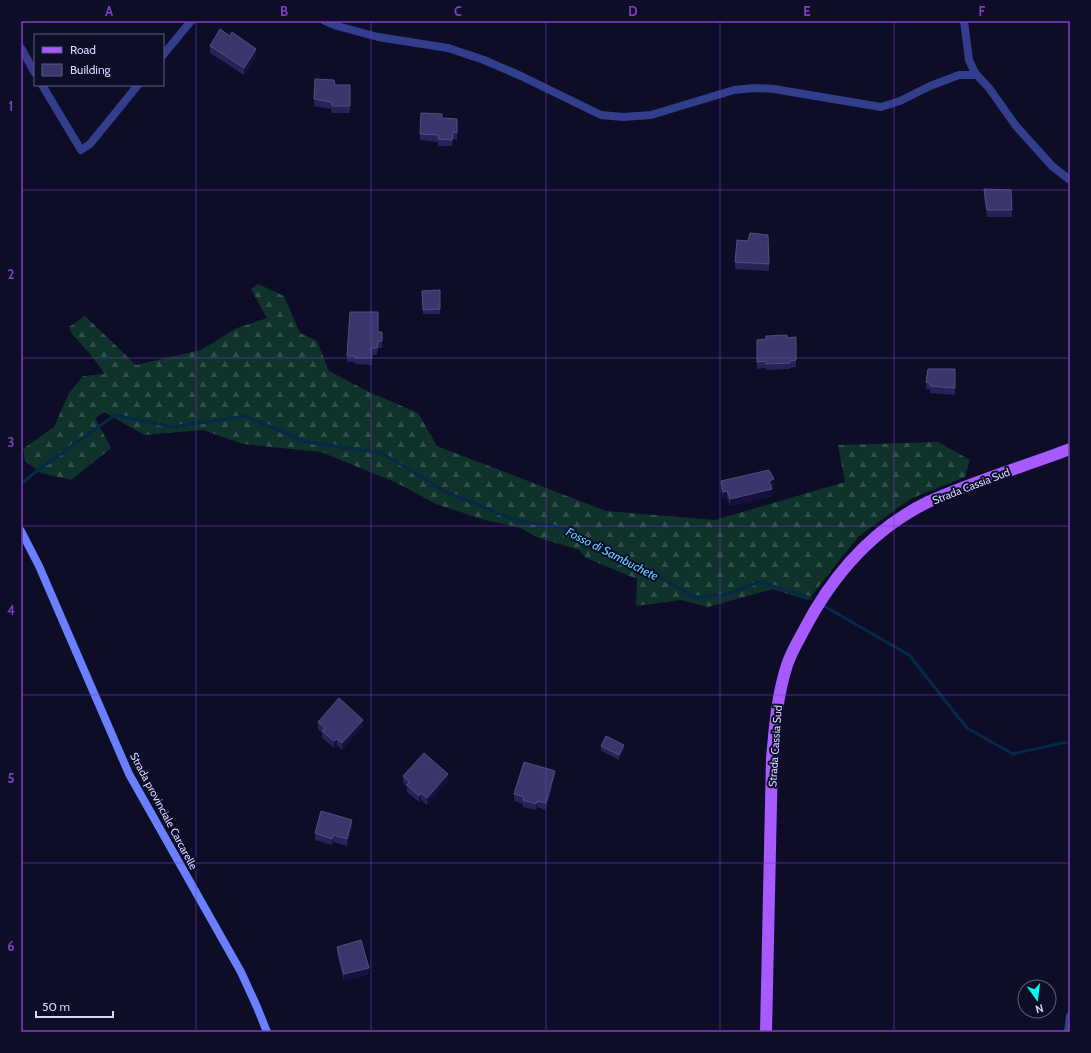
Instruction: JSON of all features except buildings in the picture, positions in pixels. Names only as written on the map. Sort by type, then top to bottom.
[{"type":"main road","name":"Strada Cassia Sud","points":[[766,1032],[772,758],[775,722],[779,696],[788,664],[817,604],[834,580],[855,556],[875,537],[902,517],[928,502],[1070,449]]},
{"type":"main road","name":"Strada provinciale Carcarelle","points":[[21,531],[39,566],[129,774],[241,972],[267,1032]]},
{"type":"street","points":[[164,54],[191,21]]},
{"type":"street","points":[[325,21],[337,26],[378,37],[448,48],[484,60],[601,114],[623,117],[651,115],[734,90],[755,88],[774,89],[881,106],[900,101],[930,86],[959,75],[977,75]]},
{"type":"street","points":[[964,21],[969,60],[977,75],[989,88],[1016,126],[1052,166],[1070,180]]},
{"type":"street","points":[[21,48],[34,70]]},
{"type":"street","points":[[43,86],[81,150],[90,144],[137,86]]},
{"type":"street","points":[[1068,1032],[1070,1016]]},
{"type":"green space","points":[[258,284],[284,296],[300,333],[317,341],[329,371],[369,392],[418,413],[437,446],[606,511],[715,520],[845,482],[838,445],[938,442],[970,460],[965,477],[910,499],[858,537],[808,600],[773,589],[708,607],[681,600],[636,606],[637,579],[586,558],[579,550],[536,537],[521,528],[485,520],[436,504],[397,483],[321,452],[243,444],[203,430],[144,435],[104,412],[95,418],[111,448],[71,480],[41,473],[25,461],[23,449],[54,427],[69,393],[83,376],[105,374],[72,334],[69,327],[85,316],[136,365],[201,350],[237,328],[267,318],[251,289]]},
{"type":"waterway","name":"Fosso di Sambuchete","points":[[21,484],[38,470],[115,415],[173,427],[245,416],[307,442],[382,453],[446,492],[517,521],[560,527],[627,559],[695,597],[724,595],[760,582],[811,598]]},
{"type":"waterway","name":"Fosso di Sambuchete","points":[[824,606],[909,655],[967,728],[1013,754],[1062,743],[1070,743]]}]
